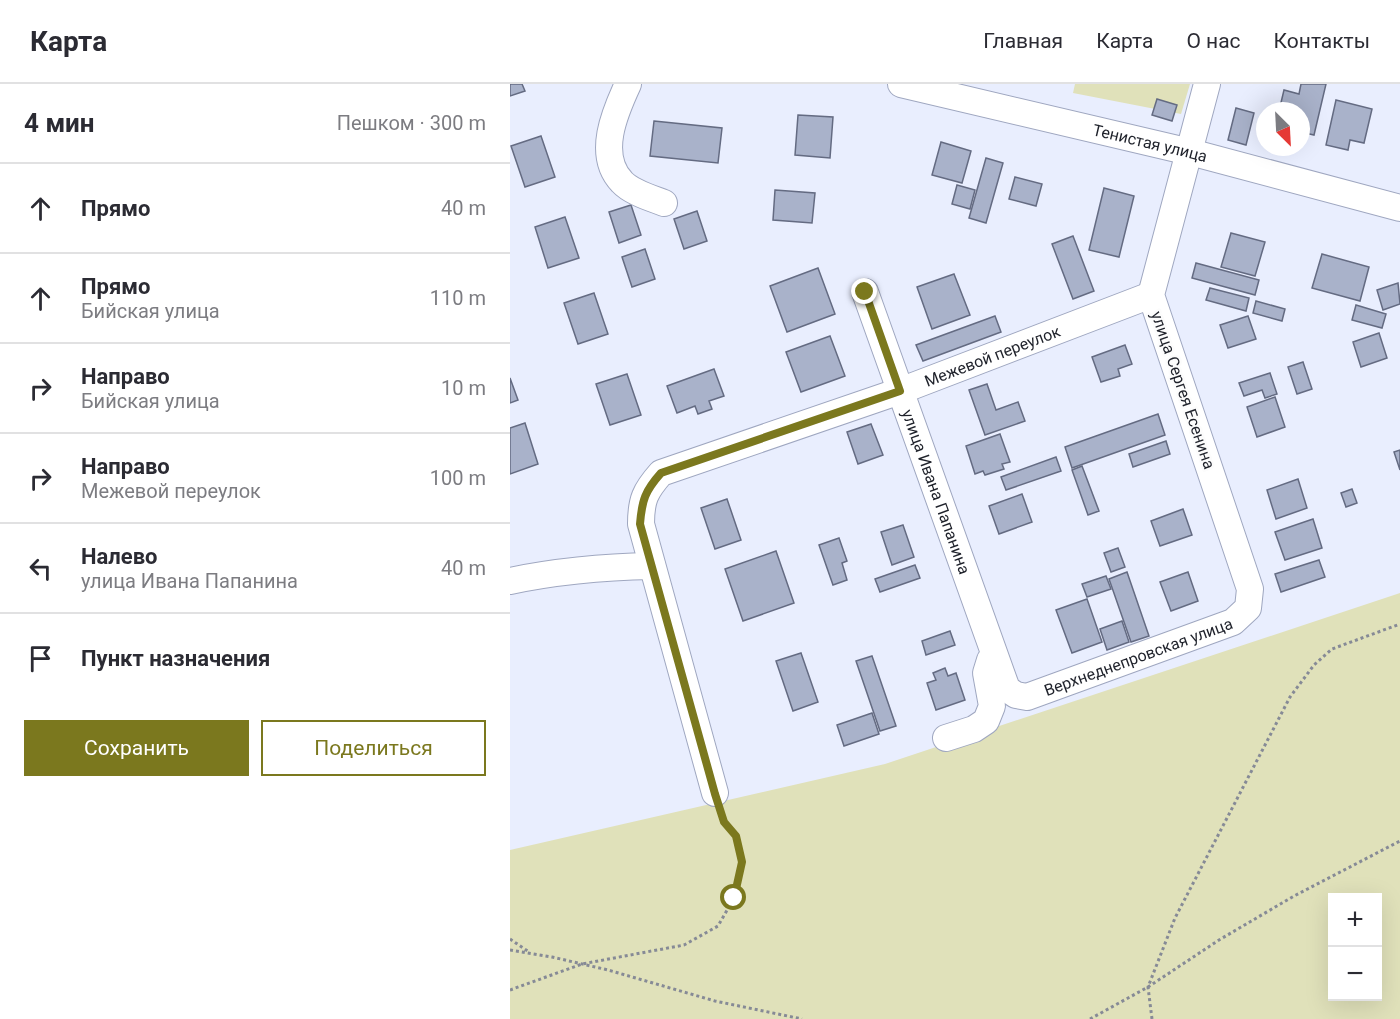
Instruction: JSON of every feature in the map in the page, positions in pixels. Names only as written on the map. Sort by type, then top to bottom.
[{"type":"street","points":[[628,84],[610,132],[611,164],[622,183],[664,203]]},
{"type":"street","name":"Тенистая улица","points":[[901,84],[1190,152],[1400,208]]},
{"type":"street","name":"улица Сергея Есенина","points":[[1207,84],[1151,295],[1250,589]]},
{"type":"street","name":"улица Ивана Папанина","points":[[865,292],[1007,689]]},
{"type":"street","name":"Межевой переулок","points":[[652,566],[640,524],[641,504],[649,486],[661,473],[900,391],[1151,295]]},
{"type":"street","points":[[510,581],[551,572],[652,566],[715,794]]},
{"type":"street","name":"Верхнеднепровская улица","points":[[1007,689],[1016,695],[1027,697],[1233,622],[1248,608],[1250,589]]},
{"type":"street","points":[[946,738],[974,729],[986,721],[992,706],[986,673],[993,648]]},
{"type":"path","points":[[1152,1019],[1148,987],[1175,918],[1290,698],[1314,665],[1332,649],[1400,624]]},
{"type":"path","points":[[510,990],[582,964],[684,945],[718,926],[734,898],[742,862],[736,836],[724,822],[715,794]]},
{"type":"path","points":[[1090,1019],[1148,987],[1219,940],[1294,896],[1400,841]]},
{"type":"path","points":[[510,939],[531,953]]},
{"type":"path","points":[[510,950],[582,964],[715,1001],[802,1019]]},
{"type":"green space","points":[[1075,84],[1190,84],[1181,114],[1073,93]]},
{"type":"green space","points":[[1400,593],[1400,1019],[510,1019],[510,850],[885,764]]},
{"type":"building","points":[[510,84],[522,84],[525,91],[510,96]]},
{"type":"building","points":[[1301,84],[1326,84],[1314,135],[1310,134],[1310,102],[1281,102],[1284,90],[1299,94]]},
{"type":"building","points":[[1157,99],[1177,105],[1172,121],[1152,115]]},
{"type":"building","points":[[1336,100],[1372,109],[1364,143],[1350,140],[1348,150],[1326,145]]},
{"type":"building","points":[[1236,108],[1254,113],[1246,145],[1228,140]]},
{"type":"building","points":[[798,115],[833,117],[830,158],[795,155]]},
{"type":"building","points":[[654,121],[722,128],[718,163],[650,156]]},
{"type":"building","points":[[541,136],[555,177],[525,187],[511,146]]},
{"type":"building","points":[[941,142],[971,151],[962,183],[932,175]]},
{"type":"building","points":[[986,158],[1003,163],[986,223],[969,218]]},
{"type":"building","points":[[1015,177],[1042,184],[1036,206],[1009,199]]},
{"type":"building","points":[[957,185],[975,190],[970,209],[952,204]]},
{"type":"building","points":[[1104,188],[1134,196],[1119,257],[1089,250]]},
{"type":"building","points":[[775,190],[815,193],[812,223],[773,220]]},
{"type":"building","points":[[631,205],[641,235],[619,243],[609,212]]},
{"type":"building","points":[[697,211],[707,241],[684,249],[674,219]]},
{"type":"building","points":[[565,217],[579,258],[548,268],[535,227]]},
{"type":"building","points":[[1231,233],[1265,242],[1255,276],[1221,267]]},
{"type":"building","points":[[1073,236],[1094,291],[1073,299],[1052,244]]},
{"type":"building","points":[[645,249],[655,279],[632,287],[622,257]]},
{"type":"building","points":[[1322,254],[1369,267],[1360,301],[1312,288]]},
{"type":"building","points":[[1196,263],[1259,280],[1255,295],[1192,278]]},
{"type":"building","points":[[818,268],[835,314],[787,332],[770,286]]},
{"type":"building","points":[[954,274],[970,315],[932,329],[917,287]]},
{"type":"building","points":[[1398,283],[1400,304],[1383,310],[1377,290]]},
{"type":"building","points":[[1210,288],[1249,298],[1246,311],[1206,300]]},
{"type":"building","points":[[594,293],[608,334],[578,344],[564,303]]},
{"type":"building","points":[[1256,301],[1285,309],[1282,321],[1253,313]]},
{"type":"building","points":[[1356,305],[1386,314],[1382,328],[1352,320]]},
{"type":"building","points":[[995,316],[1001,332],[923,361],[916,345]]},
{"type":"building","points":[[1248,316],[1256,339],[1228,348],[1220,325]]},
{"type":"building","points":[[1379,333],[1387,358],[1361,367],[1353,342]]},
{"type":"building","points":[[830,336],[845,376],[801,392],[786,352]]},
{"type":"building","points":[[1125,345],[1132,364],[1118,369],[1120,376],[1101,382],[1092,357]]},
{"type":"building","points":[[1303,362],[1312,389],[1297,394],[1288,367]]},
{"type":"building","points":[[714,369],[724,396],[709,401],[712,409],[698,414],[695,406],[677,413],[667,386]]},
{"type":"building","points":[[1270,373],[1277,394],[1265,398],[1262,390],[1244,396],[1239,383]]},
{"type":"building","points":[[627,374],[641,415],[610,425],[596,384]]},
{"type":"building","points":[[510,378],[518,400],[510,403]]},
{"type":"building","points":[[987,384],[996,410],[1018,402],[1025,421],[985,435],[969,390]]},
{"type":"building","points":[[1275,397],[1285,427],[1257,437],[1247,407]]},
{"type":"building","points":[[1158,414],[1165,435],[1072,468],[1065,447]]},
{"type":"building","points":[[525,423],[538,464],[510,474],[510,428]]},
{"type":"building","points":[[871,424],[883,455],[858,464],[847,432]]},
{"type":"building","points":[[1000,434],[1010,462],[1002,464],[1004,469],[985,475],[983,471],[975,474],[966,446]]},
{"type":"building","points":[[1166,441],[1170,454],[1133,467],[1129,454]]},
{"type":"building","points":[[1400,450],[1400,470],[1394,452]]},
{"type":"building","points":[[1056,457],[1061,471],[1006,490],[1001,477]]},
{"type":"building","points":[[1082,466],[1099,511],[1088,515],[1072,470]]},
{"type":"building","points":[[1298,479],[1307,508],[1276,519],[1267,490]]},
{"type":"building","points":[[1352,489],[1357,503],[1346,507],[1341,493]]},
{"type":"building","points":[[1022,494],[1032,522],[999,534],[989,506]]},
{"type":"building","points":[[727,499],[741,540],[715,549],[701,508]]},
{"type":"building","points":[[1183,509],[1192,535],[1160,546],[1151,521]]},
{"type":"building","points":[[1313,519],[1322,548],[1285,560],[1275,532]]},
{"type":"building","points":[[903,525],[914,557],[892,565],[881,532]]},
{"type":"building","points":[[839,538],[847,561],[842,563],[847,580],[833,585],[819,545]]},
{"type":"building","points":[[1118,548],[1125,567],[1111,572],[1104,553]]},
{"type":"building","points":[[776,551],[794,603],[743,621],[725,569]]},
{"type":"building","points":[[1319,560],[1325,577],[1281,592],[1275,574]]},
{"type":"building","points":[[915,565],[920,578],[880,592],[875,579]]},
{"type":"building","points":[[1127,572],[1149,636],[1131,642],[1109,579]]},
{"type":"building","points":[[1188,572],[1198,601],[1171,611],[1160,582]]},
{"type":"building","points":[[1106,576],[1111,589],[1087,597],[1082,584]]},
{"type":"building","points":[[1087,599],[1102,642],[1072,653],[1056,610]]},
{"type":"building","points":[[1122,621],[1129,642],[1107,650],[1100,629]]},
{"type":"building","points":[[950,631],[955,645],[926,655],[922,641]]},
{"type":"building","points":[[801,653],[818,702],[793,711],[776,661]]},
{"type":"building","points":[[872,656],[896,726],[880,731],[856,661]]},
{"type":"building","points":[[945,668],[948,676],[956,673],[965,700],[936,710],[927,683],[936,680],[933,673]]},
{"type":"building","points":[[872,713],[879,734],[844,746],[837,725]]},
{"type":"route","points":[[734,898],[742,862],[736,836],[724,822],[715,794],[640,524],[641,504],[649,486],[661,473],[900,391],[865,292]]}]
